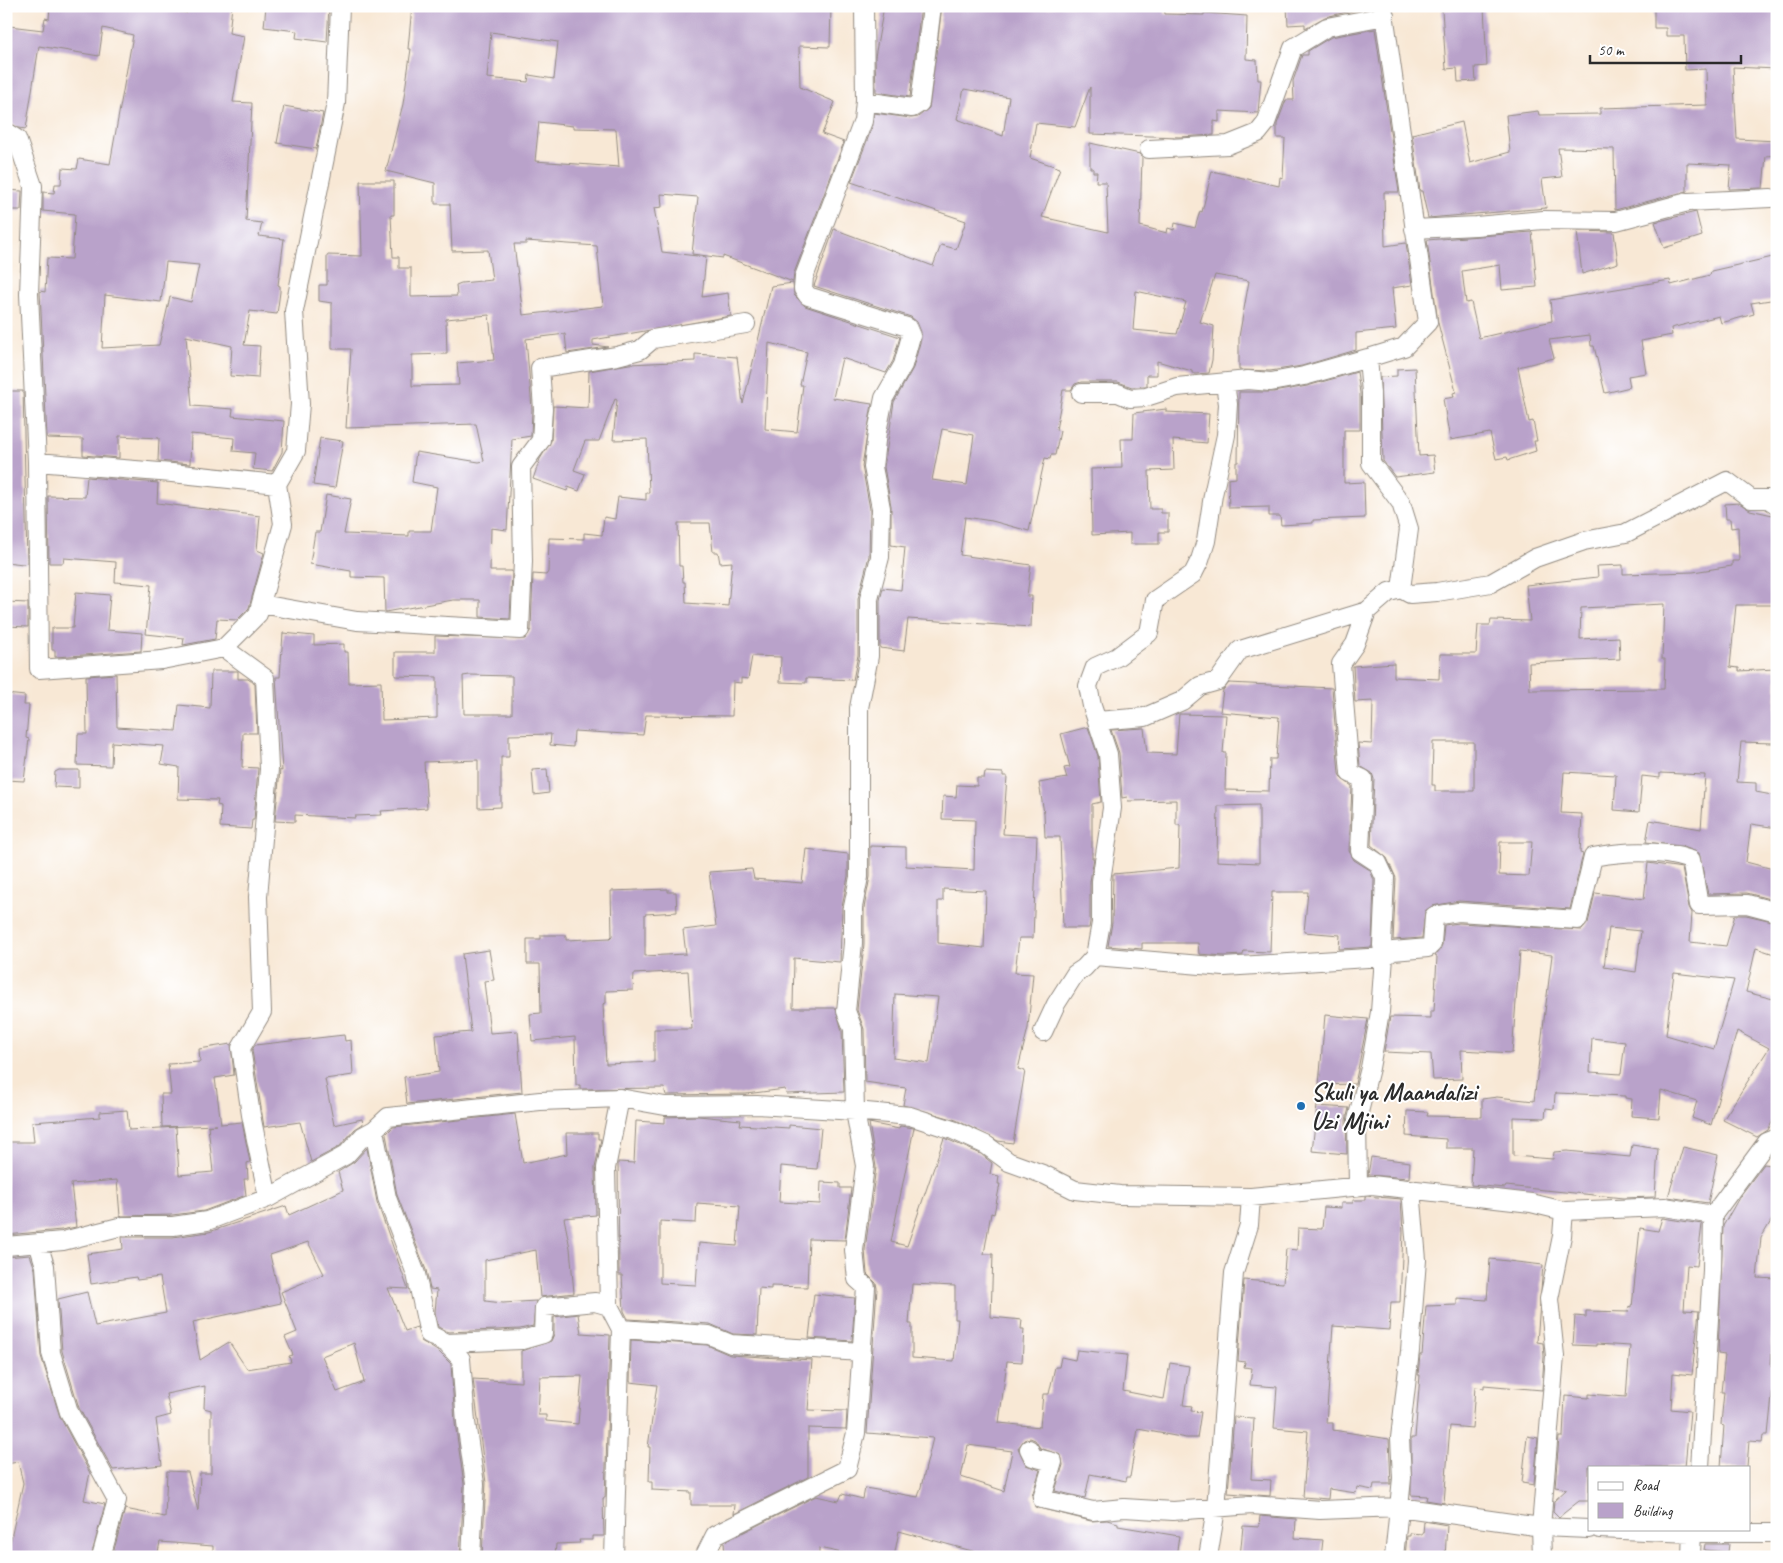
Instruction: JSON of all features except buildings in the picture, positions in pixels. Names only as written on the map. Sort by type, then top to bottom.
[{"type":"street","points":[[6,132],[17,139],[33,186],[28,294],[37,462],[40,669],[162,660],[224,648],[258,614],[283,524],[277,484],[296,450],[300,404],[294,311],[336,103],[340,6]]},
{"type":"street","points":[[704,1557],[715,1535],[847,1469],[856,1433],[866,1286],[857,1279],[854,1250],[865,1166],[855,1111],[853,1029],[846,1011],[853,943],[853,907],[859,877],[859,708],[869,656],[869,599],[880,557],[881,508],[873,467],[884,398],[903,365],[911,336],[907,327],[808,296],[803,289],[804,277],[863,121],[865,101],[864,6]]},
{"type":"street","points":[[865,101],[912,108],[920,103],[932,6]]},
{"type":"street","points":[[1081,392],[1118,394],[1130,398],[1146,397],[1177,388],[1248,380],[1271,382],[1304,376],[1404,347],[1428,322],[1384,11],[1327,27],[1293,48],[1266,123],[1258,133],[1228,145],[1149,149]]},
{"type":"street","points":[[1414,228],[1476,226],[1543,220],[1616,221],[1688,202],[1770,198]]},
{"type":"street","points":[[261,604],[357,621],[520,630],[523,560],[522,467],[541,440],[543,409],[540,368],[617,356],[640,350],[653,339],[746,324]]},
{"type":"street","points":[[1368,358],[1371,393],[1371,463],[1401,503],[1409,529],[1400,589]]},
{"type":"street","points":[[1043,1032],[1056,1004],[1075,974],[1084,968],[1095,956],[1101,923],[1103,857],[1112,808],[1108,754],[1088,686],[1095,667],[1117,657],[1149,633],[1155,600],[1194,574],[1206,541],[1213,495],[1226,435],[1228,404],[1225,384]]},
{"type":"street","points":[[37,462],[277,484]]},
{"type":"street","points":[[1097,721],[1145,717],[1182,701],[1200,686],[1218,681],[1240,650],[1368,611],[1389,592],[1400,589],[1410,594],[1437,592],[1491,583],[1535,558],[1584,540],[1626,533],[1727,481],[1751,499],[1768,499],[1777,505]]},
{"type":"street","points":[[1358,1187],[1357,1120],[1370,1068],[1380,1012],[1384,957],[1382,945],[1385,878],[1378,863],[1360,851],[1363,779],[1350,773],[1341,664],[1355,644],[1368,611]]},
{"type":"street","points":[[224,648],[265,678],[269,769],[258,897],[262,1012],[241,1048],[251,1115],[268,1198]]},
{"type":"street","points":[[1095,956],[1224,967],[1384,957],[1393,951],[1428,948],[1432,944],[1434,916],[1458,912],[1578,920],[1593,856],[1624,851],[1676,855],[1690,860],[1699,905],[1747,904],[1777,912]]},
{"type":"street","points":[[614,1557],[621,1329],[609,1306],[606,1168],[620,1098]]},
{"type":"street","points":[[6,1246],[63,1241],[123,1226],[173,1226],[207,1221],[268,1198],[346,1156],[363,1136],[374,1130],[388,1117],[540,1101],[620,1098],[665,1106],[757,1105],[910,1116],[954,1130],[986,1145],[1009,1162],[1046,1175],[1075,1190],[1120,1195],[1251,1197],[1372,1185],[1531,1203],[1564,1211],[1665,1207],[1713,1215]]},
{"type":"street","points":[[374,1130],[387,1198],[416,1274],[429,1334],[446,1343],[461,1360],[466,1422],[475,1484],[471,1557]]},
{"type":"street","points":[[1700,1466],[1712,1270],[1713,1215],[1767,1142],[1776,1141]]},
{"type":"street","points":[[1394,1557],[1402,1478],[1400,1438],[1410,1351],[1417,1260],[1411,1189]]},
{"type":"street","points":[[1208,1557],[1216,1508],[1234,1273],[1249,1225],[1251,1197]]},
{"type":"street","points":[[1542,1557],[1541,1527],[1555,1356],[1549,1298],[1562,1236],[1564,1211]]},
{"type":"street","points":[[38,1243],[45,1266],[51,1353],[56,1370],[69,1412],[117,1500],[101,1557]]},
{"type":"street","points":[[446,1343],[522,1340],[542,1334],[544,1307],[595,1302],[609,1306]]},
{"type":"street","points":[[621,1329],[709,1335],[731,1344],[862,1352]]},
{"type":"street","points":[[1029,1449],[1033,1457],[1053,1462],[1042,1499],[1093,1512],[1124,1508],[1172,1511],[1252,1505],[1320,1510],[1399,1507],[1541,1527],[1588,1529]]},
{"type":"street","points":[[1645,1530],[1777,1533]]},
{"type":"street","points":[[1691,1531],[1691,1557]]},
{"type":"place","name":"Skuli ya Maandalizi Uzi Mjini","points":[[1301,1106]]}]
